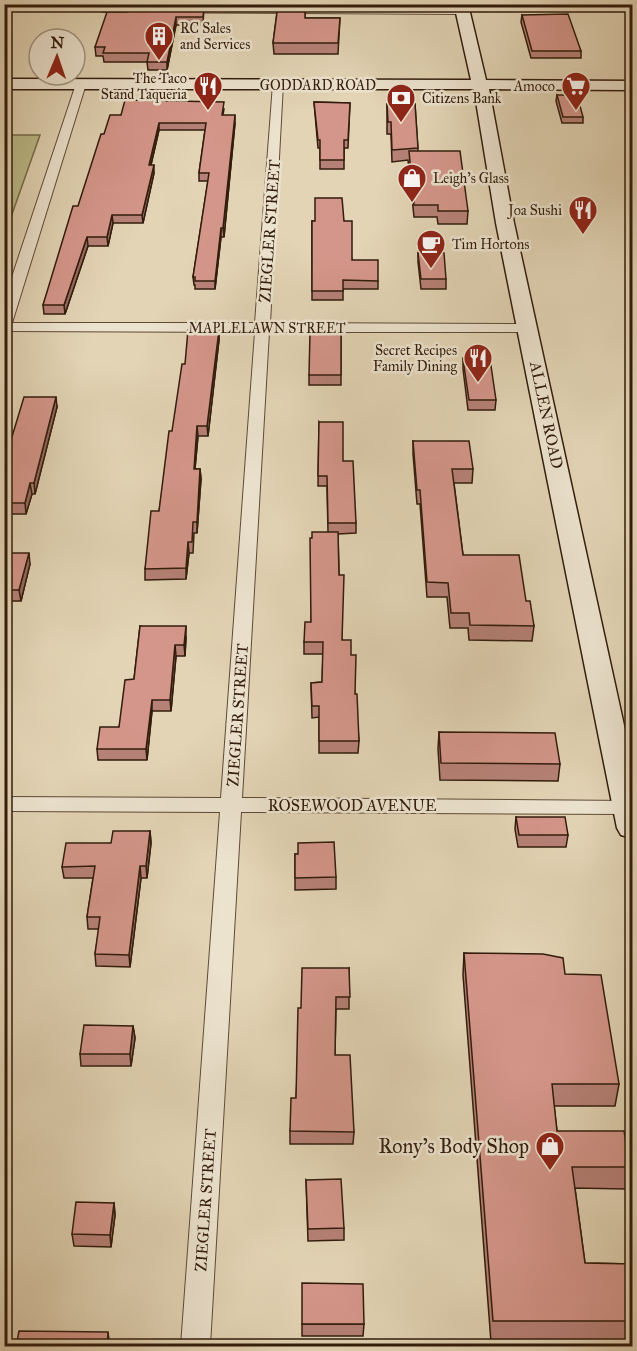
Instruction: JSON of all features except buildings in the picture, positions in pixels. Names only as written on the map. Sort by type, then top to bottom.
[{"type":"main road","name":"ALLEN ROAD","points":[[462,7],[479,85],[485,100],[487,127],[505,223],[529,328],[630,817]]},
{"type":"main road","name":"GODDARD ROAD","points":[[4,84],[27,84]]},
{"type":"main road","name":"GODDARD ROAD","points":[[87,84],[633,85]]},
{"type":"street","points":[[105,10],[462,7]]},
{"type":"street","name":"ZIEGLER STREET","points":[[196,1347],[278,84]]},
{"type":"street","points":[[4,325],[80,87]]},
{"type":"street","name":"MAPLELAWN STREET","points":[[4,325],[529,328]]},
{"type":"street","name":"ROSEWOOD AVENUE","points":[[4,804],[231,804],[630,817]]},
{"type":"green space","points":[[4,135],[40,135],[5,234]]},
{"type":"place","name":"RC Sales and Services","points":[[159,62]]},
{"type":"place","name":"The Taco Stand Taqueria","points":[[208,112]]},
{"type":"place","name":"Amoco","points":[[576,112]]},
{"type":"place","name":"Citizens Bank","points":[[401,124]]},
{"type":"place","name":"Leigh's Glass","points":[[412,204]]},
{"type":"place","name":"Joa Sushi","points":[[583,236]]},
{"type":"place","name":"Tim Hortons","points":[[431,270]]},
{"type":"place","name":"Secret Recipes Family Dining","points":[[478,384]]},
{"type":"place","name":"Rony's Body Shop","points":[[550,1172]]}]
